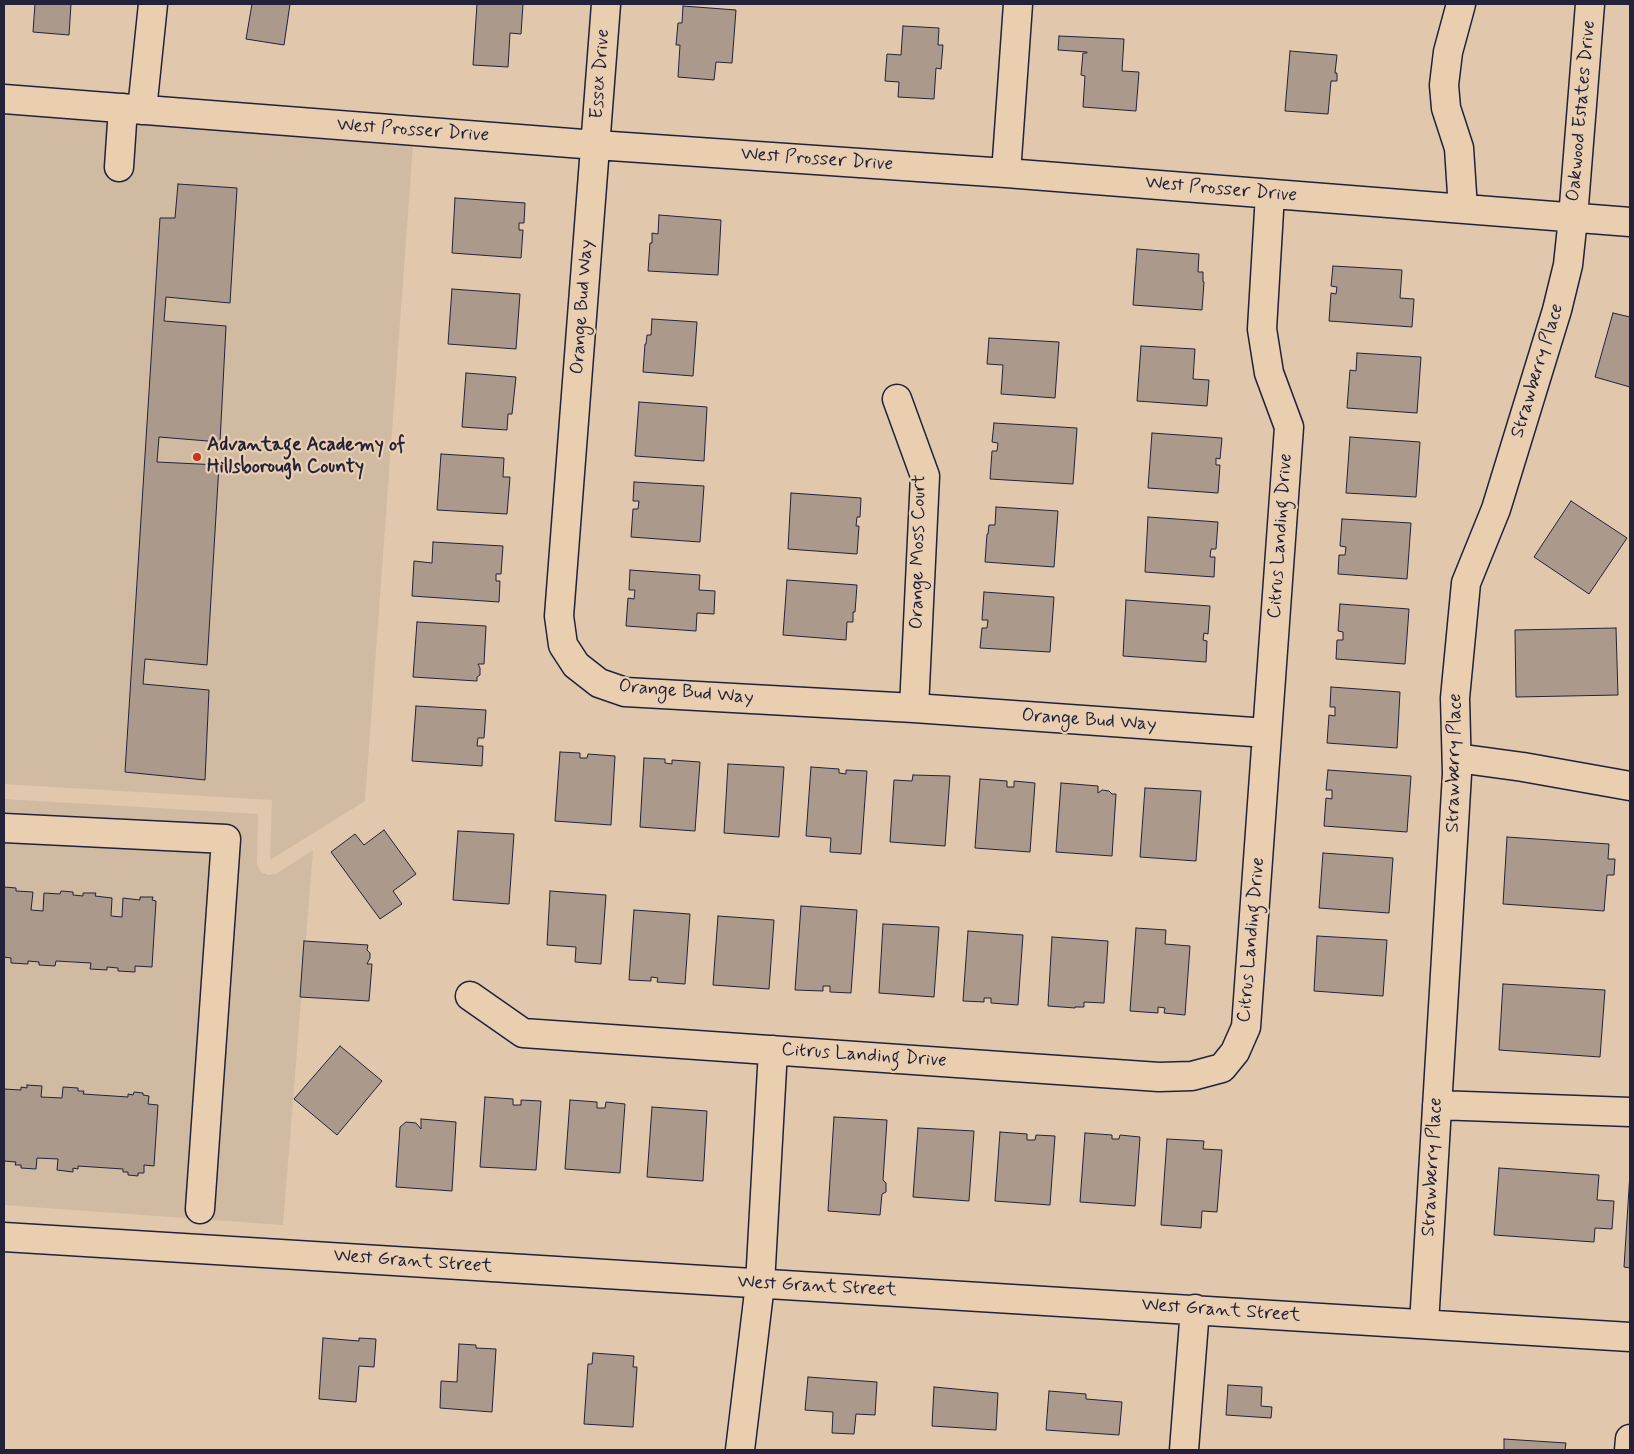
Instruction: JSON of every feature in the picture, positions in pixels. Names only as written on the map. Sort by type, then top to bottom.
[{"type":"street","points":[[119,166],[152,4]]},
{"type":"street","name":"Essex Drive","points":[[596,144],[606,4]]},
{"type":"street","points":[[1006,173],[1018,4]]},
{"type":"street","points":[[1461,4],[1448,52],[1444,85],[1446,108],[1459,148],[1463,209]]},
{"type":"street","name":"Oakwood Estates Drive","points":[[1573,218],[1590,4]]},
{"type":"street","name":"West Prosser Drive","points":[[4,99],[1006,173],[1630,222]]},
{"type":"street","name":"Orange Bud Way","points":[[596,144],[559,616],[563,645],[576,665],[599,683],[625,692],[914,708],[1267,733]]},
{"type":"street","name":"Citrus Landing Drive","points":[[470,996],[522,1033],[1159,1077],[1192,1076],[1222,1068],[1234,1052],[1246,1027],[1289,426],[1269,373],[1262,329],[1270,194]]},
{"type":"street","name":"Strawberry Place","points":[[1424,1324],[1457,774],[1455,698],[1466,583],[1496,508],[1557,310],[1568,265],[1573,218]]},
{"type":"street","name":"Orange Moss Court","points":[[897,399],[925,476],[914,708]]},
{"type":"street","points":[[1456,758],[1524,767],[1630,786]]},
{"type":"street","points":[[4,828],[226,839],[200,1209]]},
{"type":"street","points":[[740,1450],[760,1284],[773,1050]]},
{"type":"street","points":[[1437,1105],[1630,1112]]},
{"type":"street","name":"West Grant Street","points":[[4,1237],[1630,1337]]},
{"type":"street","points":[[1184,1450],[1195,1309]]},
{"type":"street","points":[[1629,1450],[1630,1439]]},
{"type":"shaded area","name":"Advantage Academy of Hillsborough County","points":[[4,98],[414,131],[365,801],[270,860],[272,800],[4,784]]},
{"type":"shaded area","points":[[4,799],[258,814],[257,864],[261,872],[268,875],[276,874],[313,850],[283,1225],[4,1205]]},
{"type":"building","points":[[35,4],[71,4],[69,35],[33,32]]},
{"type":"building","points":[[252,4],[290,4],[284,45],[246,39]]},
{"type":"building","points":[[477,4],[523,4],[521,34],[510,33],[508,67],[473,65]]},
{"type":"building","points":[[683,6],[736,10],[732,63],[716,62],[714,80],[678,77],[680,45],[676,45],[678,23],[682,23]]},
{"type":"building","points":[[903,26],[939,28],[938,45],[943,45],[941,69],[936,68],[934,99],[898,97],[899,82],[885,81],[887,54],[901,55]]},
{"type":"building","points":[[1059,36],[1124,39],[1122,71],[1139,72],[1136,111],[1083,107],[1085,76],[1081,75],[1083,53],[1087,52],[1058,50]]},
{"type":"building","points":[[1290,51],[1337,55],[1335,73],[1337,73],[1337,81],[1331,81],[1328,114],[1285,111]]},
{"type":"building","points":[[178,184],[237,188],[230,303],[166,297],[164,321],[226,326],[220,442],[159,437],[157,462],[219,465],[207,665],[145,659],[143,684],[209,690],[205,780],[125,772],[160,218],[175,218]]},
{"type":"building","points":[[455,198],[525,203],[524,223],[519,223],[519,230],[523,230],[521,258],[452,253]]},
{"type":"building","points":[[659,215],[721,220],[718,275],[648,271],[650,243],[652,243],[652,233],[658,234]]},
{"type":"building","points":[[1137,249],[1199,254],[1198,272],[1203,272],[1204,282],[1202,310],[1133,305]]},
{"type":"building","points":[[1333,266],[1402,270],[1400,298],[1414,299],[1412,327],[1329,321],[1331,293],[1336,294],[1337,287],[1331,286]]},
{"type":"building","points":[[452,289],[520,294],[516,349],[448,344]]},
{"type":"building","points":[[1613,313],[1630,317],[1630,387],[1595,377]]},
{"type":"building","points":[[652,319],[697,322],[693,376],[643,372],[645,344],[647,335],[651,335]]},
{"type":"building","points":[[989,338],[1059,342],[1055,398],[1001,394],[1003,365],[987,364]]},
{"type":"building","points":[[1141,346],[1195,349],[1193,379],[1209,380],[1207,406],[1137,401]]},
{"type":"building","points":[[1357,353],[1421,357],[1417,413],[1347,408],[1350,370],[1356,371]]},
{"type":"building","points":[[466,373],[516,377],[512,414],[508,414],[507,430],[462,427]]},
{"type":"building","points":[[639,402],[707,407],[704,461],[635,456]]},
{"type":"building","points":[[994,423],[1077,428],[1073,484],[990,479],[992,451],[997,451],[998,443],[992,442]]},
{"type":"building","points":[[1152,433],[1222,438],[1220,459],[1216,458],[1216,465],[1220,465],[1218,493],[1148,488]]},
{"type":"building","points":[[1350,437],[1420,442],[1416,497],[1346,493]]},
{"type":"building","points":[[441,454],[504,458],[503,477],[510,477],[507,514],[437,510]]},
{"type":"building","points":[[634,482],[704,486],[700,542],[631,537],[633,509],[638,509],[639,501],[633,501]]},
{"type":"building","points":[[791,493],[861,498],[860,517],[857,517],[856,526],[859,526],[857,554],[788,549]]},
{"type":"building","points":[[1571,501],[1627,538],[1589,594],[1534,557]]},
{"type":"building","points":[[996,507],[1058,511],[1054,567],[985,562],[987,534],[989,525],[995,525]]},
{"type":"building","points":[[1148,517],[1218,522],[1216,549],[1211,549],[1210,557],[1215,557],[1214,577],[1145,572]]},
{"type":"building","points":[[1342,519],[1411,523],[1407,579],[1338,574],[1339,555],[1345,555],[1346,547],[1340,546]]},
{"type":"building","points":[[433,542],[503,546],[501,574],[496,574],[496,581],[500,581],[499,602],[412,596],[414,561],[432,563]]},
{"type":"building","points":[[630,570],[700,575],[699,590],[715,591],[714,614],[697,613],[696,631],[626,626],[628,598],[634,599],[635,590],[629,590]]},
{"type":"building","points":[[787,580],[857,585],[853,622],[847,622],[846,640],[783,635]]},
{"type":"building","points":[[984,592],[1054,597],[1050,652],[980,648],[982,628],[987,628],[988,620],[982,620]]},
{"type":"building","points":[[1126,600],[1210,606],[1208,634],[1204,633],[1203,640],[1207,641],[1206,662],[1123,656]]},
{"type":"building","points":[[1340,604],[1409,609],[1405,664],[1336,659],[1337,640],[1343,640],[1343,632],[1338,631]]},
{"type":"building","points":[[417,622],[486,626],[484,664],[478,664],[480,675],[477,677],[477,681],[413,677]]},
{"type":"building","points":[[1616,628],[1618,695],[1516,697],[1515,630]]},
{"type":"building","points":[[1331,687],[1400,692],[1397,748],[1327,743],[1329,715],[1335,716],[1335,707],[1330,707]]},
{"type":"building","points":[[416,706],[486,710],[484,738],[478,738],[477,746],[483,746],[482,766],[412,761]]},
{"type":"building","points":[[560,752],[580,753],[580,758],[587,758],[588,754],[615,756],[611,825],[555,821]]},
{"type":"building","points":[[644,758],[665,759],[665,763],[672,764],[672,760],[700,762],[695,831],[640,827]]},
{"type":"building","points":[[728,764],[784,767],[779,837],[724,833]]},
{"type":"building","points":[[811,767],[839,769],[839,773],[846,774],[846,770],[867,771],[861,854],[830,852],[831,838],[806,836]]},
{"type":"building","points":[[1328,770],[1411,776],[1407,832],[1324,826],[1326,798],[1332,799],[1332,790],[1326,790]]},
{"type":"building","points":[[913,775],[950,776],[945,846],[890,842],[894,780],[912,781]]},
{"type":"building","points":[[980,779],[1007,781],[1007,787],[1014,787],[1014,781],[1035,783],[1030,852],[975,848]]},
{"type":"building","points":[[1061,783],[1098,786],[1098,793],[1102,790],[1116,794],[1112,856],[1056,852]]},
{"type":"building","points":[[1145,788],[1201,791],[1196,861],[1140,857]]},
{"type":"building","points":[[384,830],[416,874],[393,891],[402,904],[380,919],[331,852],[355,834],[364,845]]},
{"type":"building","points":[[458,831],[514,834],[509,904],[453,900]]},
{"type":"building","points":[[1507,837],[1609,844],[1608,859],[1615,859],[1614,875],[1607,875],[1604,911],[1503,904]]},
{"type":"building","points":[[1323,853],[1393,858],[1389,913],[1319,908]]},
{"type":"building","points":[[4,887],[16,888],[16,891],[33,892],[31,910],[43,911],[44,893],[60,894],[61,891],[73,892],[73,895],[83,896],[83,893],[96,893],[95,896],[112,898],[111,916],[122,917],[123,898],[140,900],[140,897],[153,897],[152,900],[156,901],[152,967],[135,966],[135,972],[118,971],[118,968],[107,967],[107,970],[90,969],[91,963],[56,961],[55,966],[39,965],[39,962],[28,961],[28,964],[11,963],[11,958],[4,957]]},
{"type":"building","points":[[550,891],[606,895],[601,964],[575,962],[576,947],[547,945]]},
{"type":"building","points":[[801,906],[857,910],[851,993],[830,992],[830,986],[823,986],[823,991],[795,990]]},
{"type":"building","points":[[634,910],[690,914],[685,984],[657,982],[658,978],[651,977],[651,981],[629,980]]},
{"type":"building","points":[[718,916],[774,920],[769,989],[713,985]]},
{"type":"building","points":[[883,924],[939,927],[934,997],[879,993]]},
{"type":"building","points":[[1136,928],[1166,930],[1165,944],[1190,946],[1185,1015],[1164,1013],[1165,1008],[1158,1007],[1158,1013],[1130,1011]]},
{"type":"building","points":[[968,931],[1023,935],[1018,1005],[991,1003],[991,998],[984,998],[984,1002],[963,1001]]},
{"type":"building","points":[[1317,936],[1387,940],[1383,996],[1314,991]]},
{"type":"building","points":[[1052,937],[1108,941],[1104,1003],[1084,1002],[1084,1007],[1075,1008],[1048,1006]]},
{"type":"building","points":[[304,941],[368,945],[367,950],[370,953],[370,958],[367,964],[372,964],[369,1001],[300,997]]},
{"type":"building","points":[[1503,984],[1605,990],[1600,1057],[1499,1050]]},
{"type":"building","points":[[340,1046],[382,1081],[337,1135],[294,1099]]},
{"type":"building","points":[[27,1085],[42,1086],[41,1097],[62,1098],[63,1087],[78,1088],[78,1091],[84,1091],[83,1094],[128,1097],[128,1094],[133,1095],[134,1092],[149,1096],[148,1104],[158,1105],[154,1166],[144,1165],[144,1173],[138,1173],[138,1176],[128,1175],[128,1172],[123,1172],[123,1169],[78,1166],[78,1169],[73,1168],[73,1172],[57,1170],[58,1159],[37,1158],[36,1169],[21,1168],[21,1165],[15,1165],[16,1162],[4,1161],[4,1089],[21,1090],[21,1087],[27,1088]]},
{"type":"building","points":[[485,1097],[513,1099],[513,1105],[521,1105],[521,1100],[541,1101],[536,1170],[480,1167]]},
{"type":"building","points":[[570,1100],[597,1102],[597,1108],[605,1108],[606,1102],[625,1104],[620,1173],[565,1169]]},
{"type":"building","points":[[652,1107],[707,1111],[703,1181],[647,1177]]},
{"type":"building","points":[[834,1117],[887,1120],[883,1180],[886,1183],[886,1192],[882,1194],[880,1215],[828,1211]]},
{"type":"building","points":[[421,1119],[456,1122],[452,1191],[396,1187],[400,1127],[406,1122],[416,1123],[421,1129]]},
{"type":"building","points":[[918,1128],[974,1131],[969,1201],[913,1197]]},
{"type":"building","points":[[1000,1132],[1027,1134],[1027,1140],[1035,1140],[1036,1135],[1055,1136],[1050,1205],[995,1201]]},
{"type":"building","points":[[1085,1133],[1112,1135],[1112,1139],[1119,1139],[1120,1135],[1140,1137],[1135,1206],[1080,1202]]},
{"type":"building","points":[[1167,1139],[1204,1141],[1203,1149],[1222,1150],[1217,1212],[1202,1211],[1201,1228],[1161,1225]]},
{"type":"building","points":[[1499,1168],[1599,1175],[1597,1200],[1614,1201],[1612,1229],[1595,1228],[1594,1242],[1494,1235]]},
{"type":"building","points":[[1630,1173],[1630,1268],[1624,1267]]},
{"type":"building","points":[[323,1338],[359,1341],[359,1338],[376,1339],[374,1367],[359,1366],[356,1402],[319,1399]]},
{"type":"building","points":[[459,1344],[476,1345],[476,1348],[496,1349],[492,1412],[440,1408],[441,1381],[457,1382]]},
{"type":"building","points":[[593,1353],[634,1356],[633,1367],[637,1367],[633,1427],[584,1424],[588,1364],[592,1364]]},
{"type":"building","points":[[808,1377],[877,1382],[875,1415],[856,1414],[854,1434],[832,1433],[833,1412],[805,1410]]},
{"type":"building","points":[[1228,1385],[1262,1387],[1261,1406],[1272,1407],[1271,1418],[1226,1415]]},
{"type":"building","points":[[934,1387],[998,1393],[996,1430],[932,1426]]},
{"type":"building","points":[[1049,1391],[1086,1394],[1086,1399],[1122,1402],[1119,1435],[1046,1430]]},
{"type":"building","points":[[1504,1439],[1566,1443],[1565,1450],[1504,1450]]},
{"type":"place","name":"Advantage Academy of Hillsborough County","points":[[197,457]]}]
